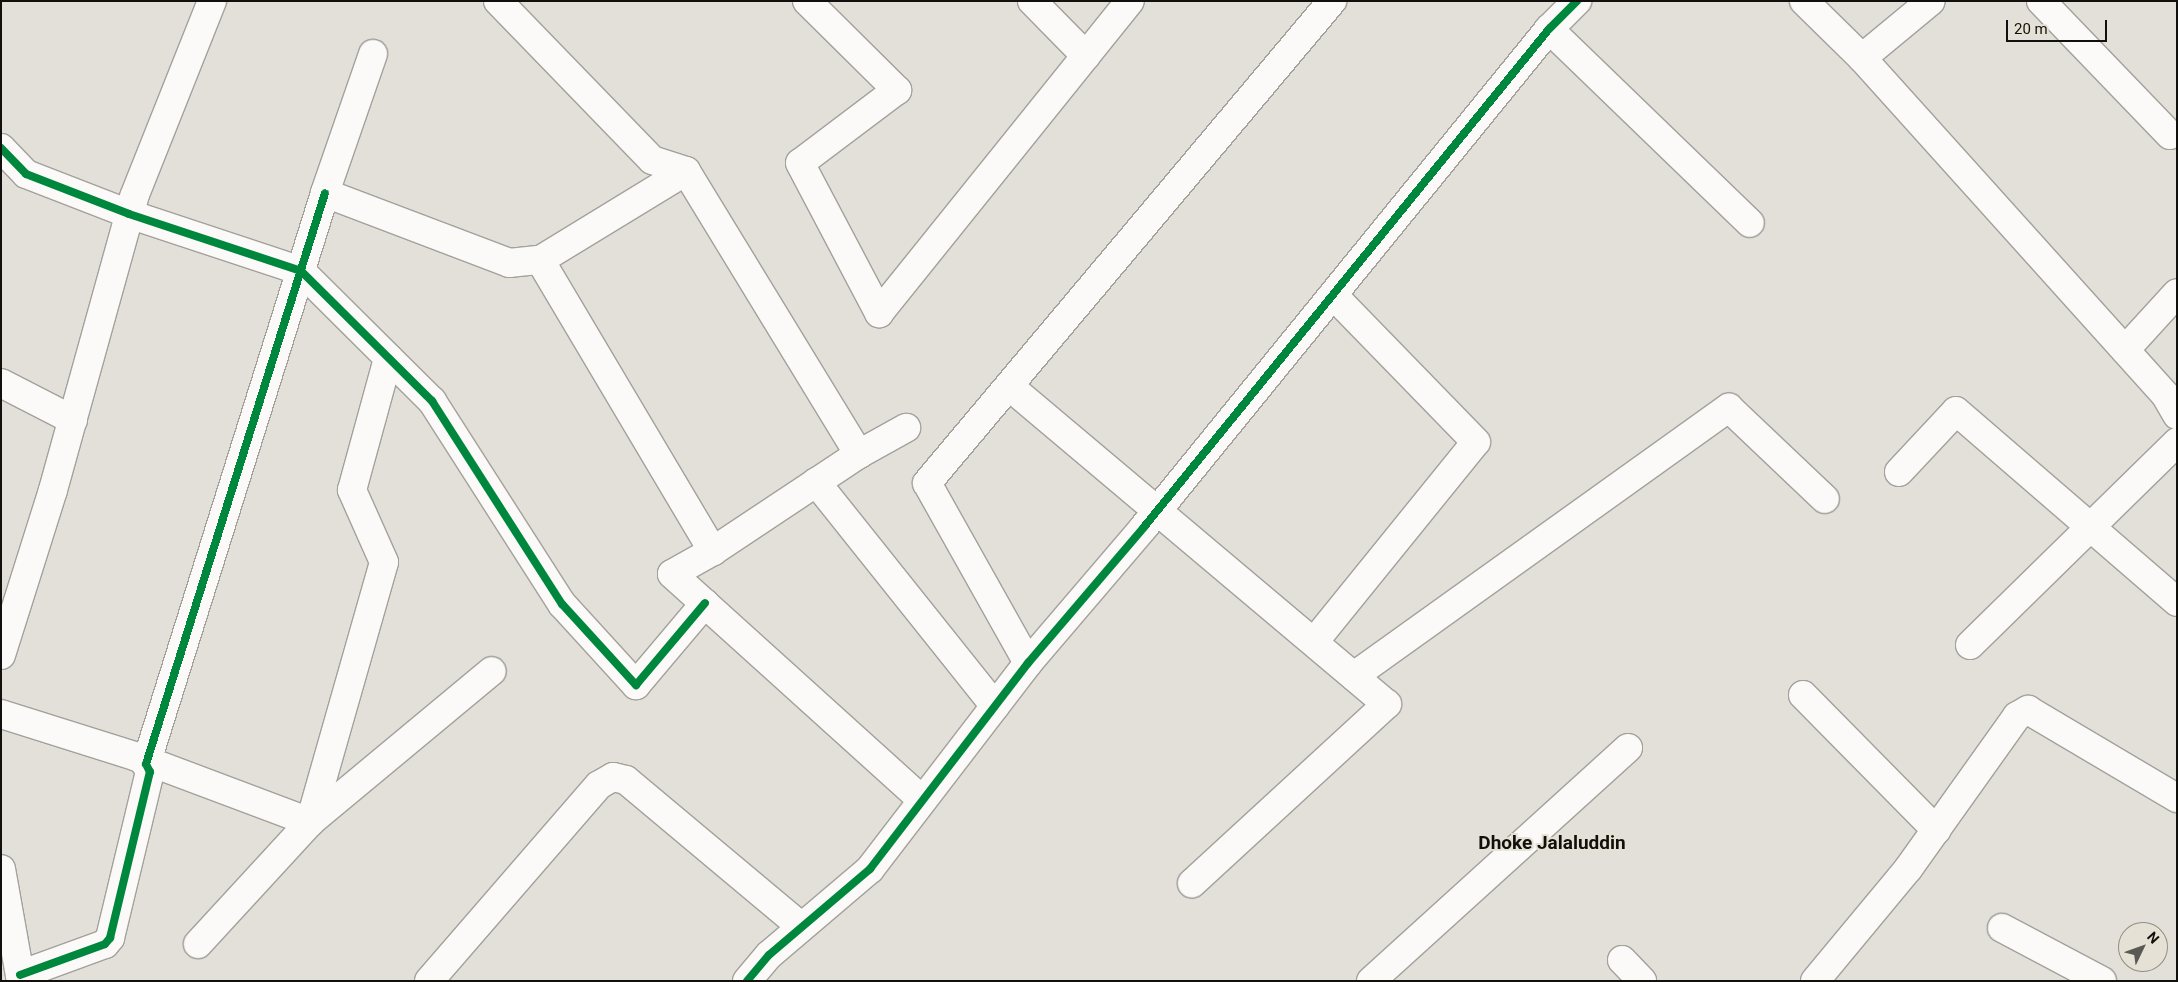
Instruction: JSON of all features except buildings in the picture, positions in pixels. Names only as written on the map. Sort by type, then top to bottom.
[{"type":"street","points":[[1,655],[73,420],[129,214],[212,1]]},
{"type":"street","points":[[498,1],[652,160],[686,171],[859,454]]},
{"type":"street","points":[[807,1],[897,90],[800,164],[878,313],[1130,1]]},
{"type":"street","points":[[1032,1],[1086,56]]},
{"type":"street","points":[[1028,663],[927,483],[1332,1]]},
{"type":"street","points":[[747,981],[802,927],[870,869],[1028,663],[1158,511],[1548,29],[1577,1]]},
{"type":"street","points":[[1804,1],[1862,58],[2166,396],[2177,415]]},
{"type":"street","points":[[1862,58],[1931,1]]},
{"type":"street","points":[[2040,1],[2170,135]]},
{"type":"street","points":[[1548,29],[1750,223]]},
{"type":"street","points":[[1,868],[20,978],[110,938],[150,772],[146,764],[325,193],[373,54]]},
{"type":"street","points":[[1,148],[26,174],[129,214],[301,271],[432,401],[562,604],[636,686],[705,603]]},
{"type":"street","points":[[325,193],[509,263],[540,260],[686,171]]},
{"type":"street","points":[[540,260],[714,551]]},
{"type":"street","points":[[2125,350],[2177,293]]},
{"type":"street","points":[[1314,642],[1476,442],[1333,295]]},
{"type":"street","points":[[310,822],[384,562],[352,490],[388,358]]},
{"type":"street","points":[[1,383],[73,420]]},
{"type":"street","points":[[1009,386],[1388,704],[1192,883]]},
{"type":"street","points":[[1354,676],[1730,408],[1825,499]]},
{"type":"street","points":[[1899,472],[1956,411],[2177,602]]},
{"type":"street","points":[[906,428],[859,454],[714,551],[672,574],[922,800]]},
{"type":"street","points":[[1970,645],[2088,526],[2177,442]]},
{"type":"street","points":[[816,482],[995,706]]},
{"type":"street","points":[[198,944],[310,822],[492,671]]},
{"type":"street","points":[[1803,695],[1936,830]]},
{"type":"street","points":[[1815,981],[1936,830],[2017,716],[2028,710],[2177,798]]},
{"type":"street","points":[[1,714],[310,822]]},
{"type":"street","points":[[1371,981],[1628,748]]},
{"type":"street","points":[[429,981],[599,785],[613,777],[626,780],[802,927]]},
{"type":"street","points":[[2002,928],[2102,981]]},
{"type":"street","points":[[1622,960],[1642,981]]},
{"type":"cycle path","points":[[747,981],[769,955],[870,869],[1028,663],[1144,527],[1549,29],[1577,1]]},
{"type":"cycle path","points":[[1,148],[26,174],[129,214],[301,271],[432,401],[562,604],[636,685],[705,603]]},
{"type":"cycle path","points":[[20,975],[105,944],[110,938],[150,772],[146,764],[325,193]]},
{"type":"district","name":"Dhoke Jalaluddin","points":[[1552,843]]}]
